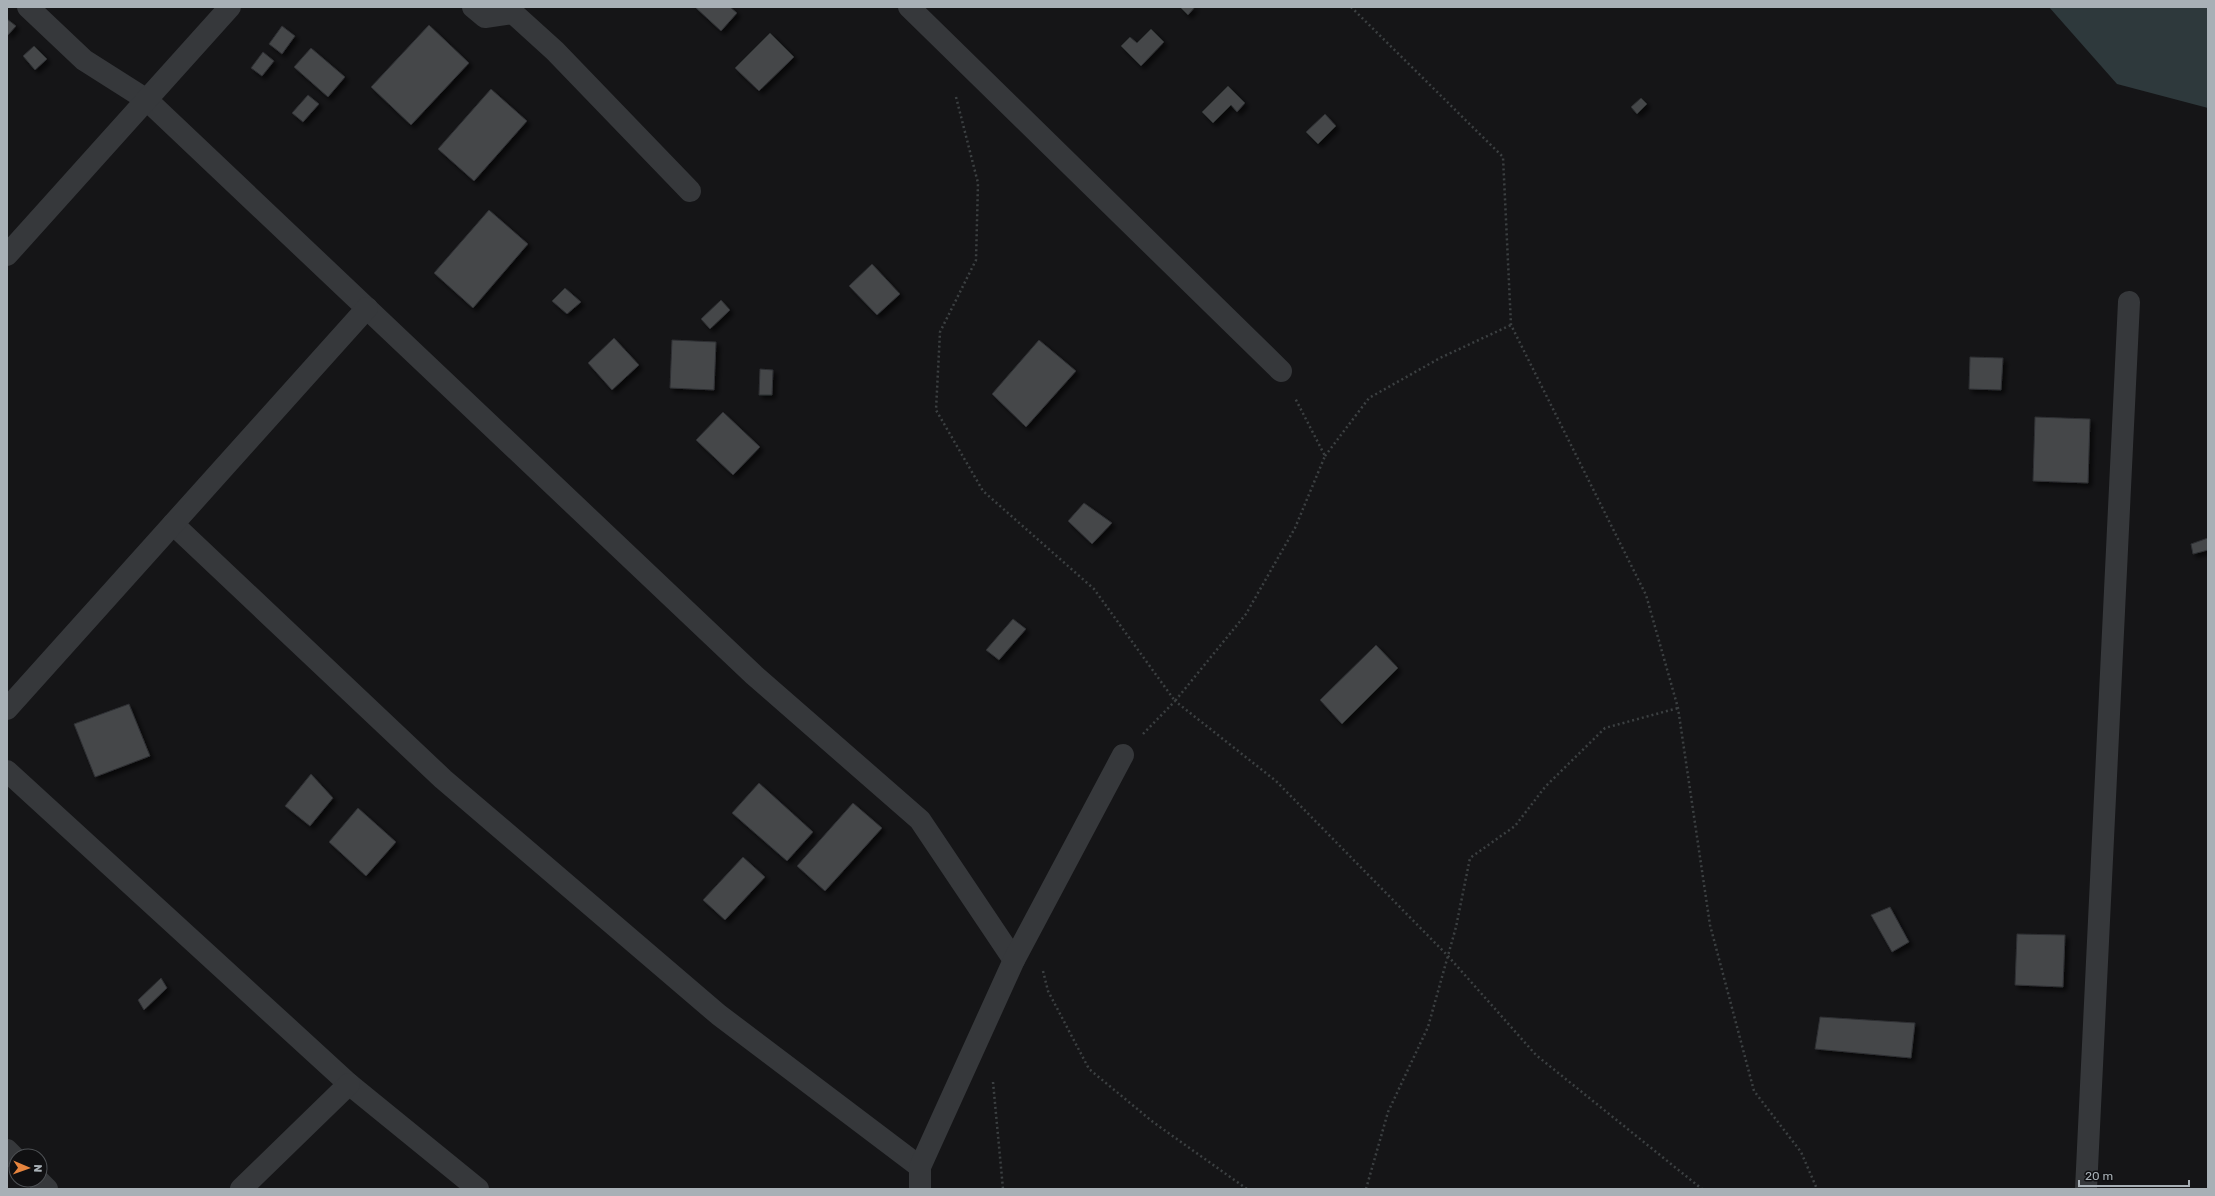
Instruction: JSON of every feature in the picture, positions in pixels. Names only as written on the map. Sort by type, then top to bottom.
[{"type":"street","points":[[28,7],[84,60],[147,100],[754,675],[920,820],[1014,960]]},
{"type":"street","points":[[7,255],[230,7]]},
{"type":"street","points":[[473,7],[485,17],[513,13],[555,51],[690,191]]},
{"type":"street","points":[[909,7],[1281,371]]},
{"type":"street","points":[[2086,1189],[2129,302]]},
{"type":"street","points":[[7,709],[367,308]]},
{"type":"street","points":[[173,524],[443,779],[719,1015],[920,1167]]},
{"type":"street","points":[[920,1189],[920,1167],[1014,960],[1123,755]]},
{"type":"street","points":[[7,771],[349,1084],[478,1189]]},
{"type":"street","points":[[242,1189],[349,1084]]},
{"type":"path","points":[[1352,7],[1503,157],[1511,325],[1646,596],[1678,708],[1710,925],[1754,1091],[1801,1152],[1817,1189]]},
{"type":"path","points":[[956,95],[978,183],[976,260],[940,332],[936,410],[983,491],[1094,589],[1175,701],[1276,781],[1448,956],[1536,1055],[1702,1189]]},
{"type":"path","points":[[1123,755],[1175,701],[1246,614],[1295,528],[1325,456],[1369,398],[1440,358],[1511,325]]},
{"type":"path","points":[[1281,371],[1325,456]]},
{"type":"path","points":[[1366,1189],[1388,1112],[1428,1027],[1456,927],[1470,858],[1515,826],[1545,787],[1605,728],[1678,708]]},
{"type":"path","points":[[1043,969],[1048,992],[1089,1069],[1152,1122],[1247,1189]]},
{"type":"path","points":[[993,1075],[1003,1189]]},
{"type":"shaded area","points":[[2049,7],[2208,7],[2208,108],[2117,84]]},
{"type":"building","points":[[695,7],[730,7],[737,13],[721,31]]},
{"type":"building","points":[[1180,7],[1195,7],[1188,15]]},
{"type":"building","points":[[7,19],[16,26],[8,35],[7,34]]},
{"type":"building","points":[[429,25],[469,63],[411,125],[371,87]]},
{"type":"building","points":[[282,26],[295,36],[282,54],[269,44]]},
{"type":"building","points":[[1151,29],[1164,42],[1141,66],[1121,46],[1130,37],[1137,43]]},
{"type":"building","points":[[770,33],[794,57],[759,91],[735,68]]},
{"type":"building","points":[[34,46],[47,59],[35,70],[23,56]]},
{"type":"building","points":[[311,48],[345,77],[328,97],[294,67]]},
{"type":"building","points":[[263,52],[274,61],[262,76],[251,68]]},
{"type":"building","points":[[1228,86],[1245,103],[1237,112],[1231,105],[1213,123],[1202,112]]},
{"type":"building","points":[[491,89],[527,121],[474,181],[438,149]]},
{"type":"building","points":[[308,95],[319,104],[303,122],[292,113]]},
{"type":"building","points":[[1641,98],[1647,104],[1637,114],[1631,107]]},
{"type":"building","points":[[1325,114],[1336,126],[1318,144],[1306,132]]},
{"type":"building","points":[[489,210],[528,244],[473,308],[434,273]]},
{"type":"building","points":[[872,264],[900,294],[877,315],[849,286]]},
{"type":"building","points":[[565,288],[581,302],[567,314],[552,301]]},
{"type":"building","points":[[721,300],[730,310],[710,329],[701,319]]},
{"type":"building","points":[[614,338],[639,365],[612,390],[588,363]]},
{"type":"building","points":[[672,340],[716,342],[714,390],[670,388]]},
{"type":"building","points":[[1039,340],[1076,371],[1026,427],[992,394]]},
{"type":"building","points":[[1970,357],[2003,358],[2001,390],[1969,389]]},
{"type":"building","points":[[760,369],[773,370],[772,395],[759,395]]},
{"type":"building","points":[[723,412],[760,447],[733,475],[696,440]]},
{"type":"building","points":[[2035,417],[2090,419],[2088,483],[2033,481]]},
{"type":"building","points":[[1084,503],[1112,523],[1092,544],[1068,521]]},
{"type":"building","points":[[2208,538],[2208,550],[2193,554],[2191,544]]},
{"type":"building","points":[[1013,619],[1026,629],[999,660],[986,650]]},
{"type":"building","points":[[1376,645],[1398,668],[1342,724],[1320,700]]},
{"type":"building","points":[[129,704],[150,756],[95,777],[74,724]]},
{"type":"building","points":[[311,774],[333,798],[310,826],[285,806]]},
{"type":"building","points":[[759,783],[813,832],[787,861],[732,813]]},
{"type":"building","points":[[853,803],[882,828],[825,891],[797,866]]},
{"type":"building","points":[[358,808],[396,842],[366,876],[329,842]]},
{"type":"building","points":[[743,857],[765,877],[725,920],[703,900]]},
{"type":"building","points":[[1890,907],[1909,942],[1892,952],[1871,915]]},
{"type":"building","points":[[2017,934],[2065,935],[2063,987],[2015,985]]},
{"type":"building","points":[[161,978],[167,988],[144,1010],[138,1000]]},
{"type":"building","points":[[1820,1017],[1915,1023],[1911,1058],[1815,1049]]}]
